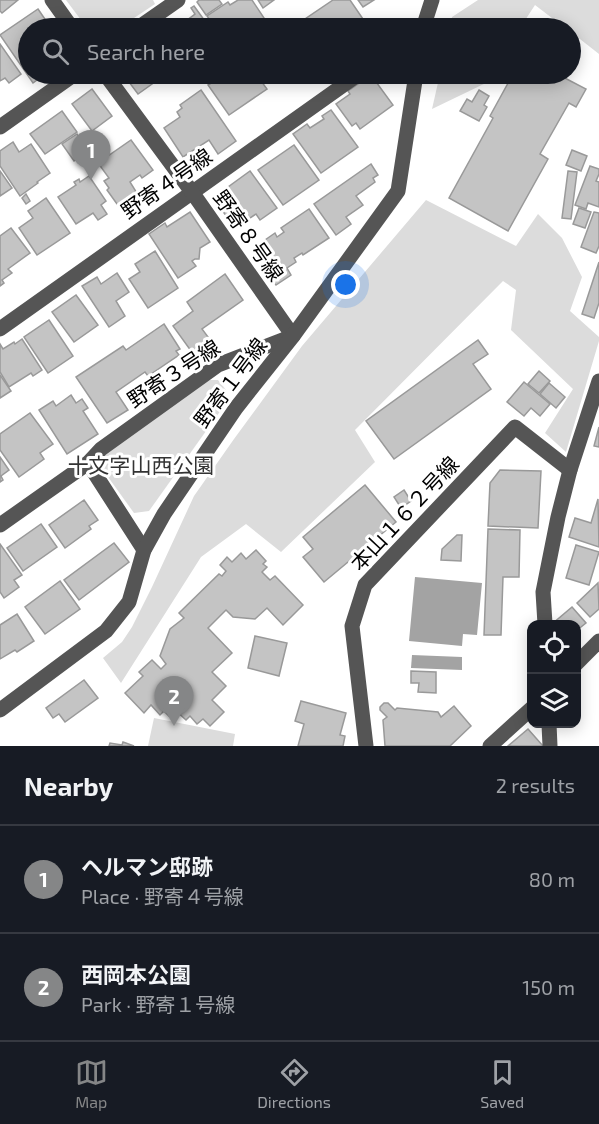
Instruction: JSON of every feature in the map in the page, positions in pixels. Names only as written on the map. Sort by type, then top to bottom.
[{"type":"street","points":[[52,0],[65,18]]},
{"type":"street","points":[[152,18],[178,0]]},
{"type":"street","points":[[426,18],[432,0]]},
{"type":"street","points":[[0,127],[61,84]]},
{"type":"street","name":"野寄８号線","points":[[112,84],[192,192],[293,336]]},
{"type":"street","name":"野寄４号線","points":[[0,329],[344,84]]},
{"type":"street","name":"野寄１号線","points":[[0,710],[106,632],[129,602],[144,550],[164,514],[236,408],[293,336],[398,191],[414,84]]},
{"type":"street","name":"野寄３号線","points":[[0,525],[88,463],[101,449],[218,365],[293,336]]},
{"type":"street","points":[[545,620],[543,592],[558,517],[570,470],[599,381]]},
{"type":"street","name":"本山１６２号線","points":[[366,746],[352,626],[365,585],[515,427],[570,470]]},
{"type":"street","points":[[88,463],[144,550]]},
{"type":"street","points":[[581,659],[599,641]]},
{"type":"street","points":[[490,746],[527,712]]},
{"type":"street","points":[[549,728],[550,746]]},
{"type":"green space","points":[[66,0],[153,0],[155,4],[134,18],[80,18]]},
{"type":"green space","points":[[478,0],[599,0],[599,54],[581,40],[581,18],[552,18],[535,5],[527,18],[452,17]]},
{"type":"green space","points":[[438,84],[484,84],[432,109]]},
{"type":"green space","points":[[426,200],[516,246],[538,214],[562,238],[582,277],[570,311],[599,337],[566,452],[545,433],[573,389],[511,330],[516,290],[503,281],[355,430],[375,462],[281,552],[246,524],[201,557],[121,683],[103,658],[122,642],[132,627],[194,496],[302,346]]},
{"type":"green space","name":"十文字山西公園","points":[[207,380],[218,380],[226,390],[226,403],[149,511],[134,513],[103,470],[105,454]]},
{"type":"green space","points":[[154,718],[235,734],[233,746],[148,746]]},
{"type":"shaded area","points":[[415,577],[482,583],[477,635],[463,634],[462,646],[409,641]]},
{"type":"shaded area","points":[[412,655],[462,657],[462,670],[411,668]]},
{"type":"building","points":[[0,0],[18,0],[2,13]]},
{"type":"building","points":[[199,0],[219,0],[222,4],[206,15],[197,2]]},
{"type":"building","points":[[238,0],[252,0],[264,18],[208,18],[207,16],[228,2],[230,5]]},
{"type":"building","points":[[258,0],[274,0],[263,8]]},
{"type":"building","points":[[333,0],[350,0],[362,18],[306,18]]},
{"type":"building","points":[[358,0],[374,0],[363,7]]},
{"type":"building","points":[[194,6],[203,18],[190,18],[195,14],[191,8]]},
{"type":"building","points":[[38,9],[44,18],[25,18]]},
{"type":"building","points":[[18,23],[18,61],[0,35]]},
{"type":"building","points":[[0,44],[18,70],[18,76],[9,83],[5,78],[0,81]]},
{"type":"building","points":[[130,84],[152,84],[138,94]]},
{"type":"building","points":[[263,84],[267,89],[229,115],[208,85]]},
{"type":"building","points":[[358,84],[378,84],[393,105],[360,129],[356,123],[352,126],[336,104],[350,94],[348,91]]},
{"type":"building","points":[[508,84],[576,84],[586,89],[576,107],[569,103],[540,154],[548,159],[508,231],[449,198],[493,118],[490,116]]},
{"type":"building","points":[[92,89],[112,116],[92,131],[72,104]]},
{"type":"building","points":[[201,90],[236,141],[218,154],[209,140],[183,157],[164,128],[180,117],[177,112],[182,108],[180,105]]},
{"type":"building","points":[[479,90],[489,96],[484,105],[487,107],[479,121],[460,111],[467,99],[472,102]]},
{"type":"building","points":[[331,110],[358,147],[321,173],[293,134],[307,124],[310,128],[324,119],[322,116]]},
{"type":"building","points":[[62,111],[77,132],[45,154],[30,134]]},
{"type":"building","points":[[77,134],[89,150],[74,161],[62,144]]},
{"type":"building","points":[[131,140],[153,170],[142,178],[140,175],[130,182],[140,198],[122,211],[107,190],[109,188],[104,181],[109,178],[98,163]]},
{"type":"building","points":[[13,142],[19,152],[31,144],[50,173],[20,196],[0,166],[0,151]]},
{"type":"building","points":[[294,145],[319,180],[283,205],[258,170]]},
{"type":"building","points":[[572,150],[587,156],[581,171],[566,165]]},
{"type":"building","points":[[371,164],[378,175],[373,178],[375,182],[356,196],[363,205],[346,217],[351,224],[336,235],[314,204]]},
{"type":"building","points":[[590,166],[599,169],[596,181],[599,182],[599,207],[588,203],[586,209],[575,205]]},
{"type":"building","points":[[0,171],[12,188],[0,196]]},
{"type":"building","points":[[250,171],[277,208],[260,220],[256,214],[235,228],[213,198]]},
{"type":"building","points":[[568,171],[577,172],[571,219],[562,218]]},
{"type":"building","points":[[89,176],[106,201],[101,205],[107,214],[98,220],[93,213],[76,224],[58,197],[76,185],[74,182],[79,179],[80,182]]},
{"type":"building","points":[[26,194],[30,201],[26,204],[22,198]]},
{"type":"building","points":[[46,198],[70,233],[37,255],[19,228],[33,218],[28,211]]},
{"type":"building","points":[[579,208],[591,212],[585,228],[573,224]]},
{"type":"building","points":[[309,209],[329,238],[303,255],[302,253],[294,258],[296,262],[287,268],[291,275],[276,285],[252,249],[275,233],[277,237],[284,232],[281,228]]},
{"type":"building","points":[[190,212],[210,242],[200,248],[199,259],[192,261],[196,266],[178,278],[149,234],[165,223],[167,227]]},
{"type":"building","points":[[594,212],[599,213],[599,246],[596,253],[581,247]]},
{"type":"building","points":[[11,228],[30,253],[8,269],[12,273],[2,280],[4,283],[0,286],[0,236]]},
{"type":"building","points":[[155,251],[178,288],[148,308],[129,279],[140,272],[135,264]]},
{"type":"building","points":[[599,262],[599,303],[594,318],[582,314]]},
{"type":"building","points":[[117,273],[129,292],[116,301],[125,316],[109,327],[82,286],[97,277],[101,284]]},
{"type":"building","points":[[225,274],[243,300],[202,329],[217,349],[199,362],[173,326],[193,311],[187,302]]},
{"type":"building","points":[[76,295],[98,325],[74,342],[52,312]]},
{"type":"building","points":[[49,320],[73,356],[48,373],[24,337]]},
{"type":"building","points":[[164,324],[180,349],[176,351],[179,355],[148,376],[145,372],[116,392],[128,410],[107,423],[76,377],[123,346],[126,350]]},
{"type":"building","points":[[22,339],[42,370],[33,376],[31,373],[9,387],[0,372],[0,344],[3,349]]},
{"type":"building","points":[[478,340],[488,354],[473,364],[491,389],[394,459],[366,421]]},
{"type":"building","points":[[539,371],[550,381],[539,393],[528,384]]},
{"type":"building","points":[[0,375],[11,391],[0,398]]},
{"type":"building","points":[[524,382],[550,404],[540,416],[531,408],[524,416],[507,402]]},
{"type":"building","points":[[549,383],[565,397],[556,408],[540,394]]},
{"type":"building","points":[[71,395],[76,403],[82,399],[88,408],[83,411],[98,434],[67,454],[39,410],[53,401],[56,406]]},
{"type":"building","points":[[30,413],[53,444],[40,453],[44,459],[19,477],[0,450],[0,434]]},
{"type":"building","points":[[599,427],[599,447],[594,446]]},
{"type":"building","points":[[0,457],[9,470],[1,476],[3,480],[0,482]]},
{"type":"building","points":[[500,470],[541,471],[538,528],[488,526],[490,483]]},
{"type":"building","points":[[365,485],[396,522],[324,582],[303,557],[313,549],[303,537]]},
{"type":"building","points":[[404,490],[411,501],[401,508],[394,497]]},
{"type":"building","points":[[598,499],[599,547],[569,537],[575,518],[591,523]]},
{"type":"building","points":[[84,500],[98,520],[89,526],[91,529],[65,548],[49,525]]},
{"type":"building","points":[[41,524],[57,547],[23,571],[7,548]]},
{"type":"building","points":[[488,529],[520,530],[519,577],[503,577],[501,635],[484,635]]},
{"type":"building","points":[[457,535],[462,535],[461,561],[441,560],[442,549]]},
{"type":"building","points":[[114,543],[129,562],[79,600],[64,580]]},
{"type":"building","points":[[0,544],[22,575],[14,580],[19,587],[4,598],[0,592]]},
{"type":"building","points":[[576,545],[599,552],[589,585],[566,578]]},
{"type":"building","points":[[256,550],[266,561],[263,564],[267,567],[262,572],[270,580],[275,576],[303,605],[283,625],[267,608],[255,619],[233,617],[226,610],[208,628],[232,653],[212,672],[226,686],[212,700],[224,712],[210,726],[203,719],[197,724],[190,716],[186,720],[175,710],[169,716],[164,711],[160,715],[151,705],[144,713],[125,693],[143,676],[139,672],[152,660],[161,669],[166,664],[160,656],[170,629],[184,618],[179,613],[219,574],[222,576],[226,571],[220,565],[227,557],[232,562],[241,553],[246,559]]},
{"type":"building","points":[[60,581],[80,609],[45,634],[25,607]]},
{"type":"building","points":[[598,583],[599,609],[590,617],[577,603]]},
{"type":"building","points":[[572,607],[586,623],[581,627],[581,620],[557,620]]},
{"type":"building","points":[[17,614],[34,641],[0,659],[0,625]]},
{"type":"building","points":[[255,636],[287,643],[279,676],[248,668]]},
{"type":"building","points":[[411,671],[436,672],[436,693],[418,692],[419,683],[411,683]]},
{"type":"building","points":[[84,680],[98,698],[65,722],[59,714],[53,718],[46,708]]},
{"type":"building","points":[[301,701],[346,713],[340,735],[345,736],[343,746],[298,746],[304,724],[295,721]]},
{"type":"building","points":[[384,703],[388,703],[395,710],[397,708],[438,712],[441,717],[454,706],[471,726],[450,746],[385,746],[383,720],[387,717],[380,710]]},
{"type":"building","points":[[528,729],[543,746],[508,746]]},
{"type":"building","points":[[123,742],[134,746],[109,746],[110,743],[122,745]]},
{"type":"place","name":"ヘルマン邸跡","points":[[91,180]]},
{"type":"place","name":"西岡本公園","points":[[174,726]]}]
